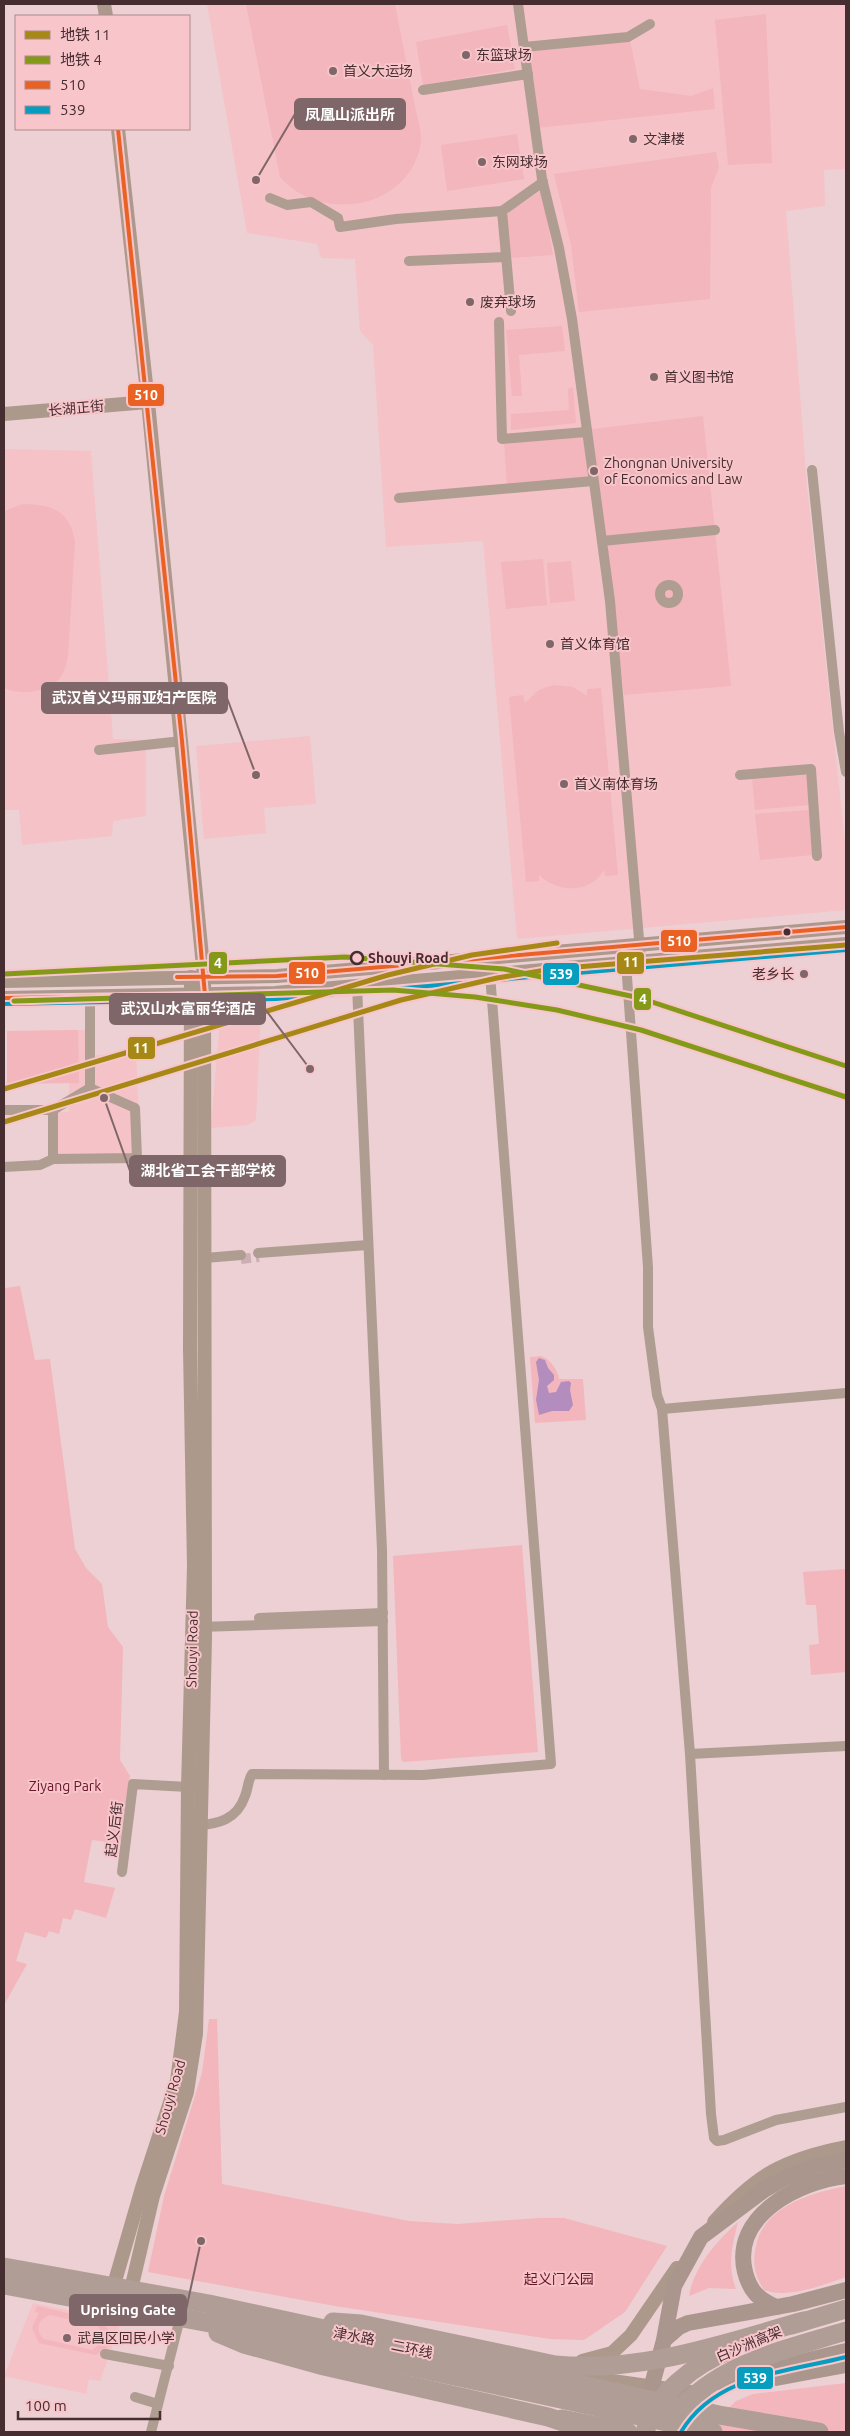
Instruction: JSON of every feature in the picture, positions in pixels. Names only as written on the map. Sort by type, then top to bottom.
[{"type":"highway","name":"二环线","points":[[4,2267],[209,2304],[719,2416],[819,2432]]},
{"type":"highway","name":"二环线","points":[[4,2286],[713,2432]]},
{"type":"highway","name":"白沙洲高架","points":[[644,2430],[652,2414],[666,2395],[707,2362],[726,2351],[804,2321],[846,2309]]},
{"type":"highway","points":[[259,2316],[361,2324],[555,2365],[582,2367],[611,2367],[678,2356],[804,2321]]},
{"type":"highway","points":[[182,2322],[244,2344],[324,2366],[548,2417],[644,2430],[725,2373],[761,2357],[846,2331]]},
{"type":"highway","points":[[548,2417],[566,2423],[577,2432]]},
{"type":"main road","points":[[118,130],[182,741],[198,995]]},
{"type":"main road","name":"长湖正街","points":[[4,414],[148,402]]},
{"type":"main road","points":[[4,981],[278,976],[846,927]]},
{"type":"main road","points":[[4,998],[274,993],[846,944]]},
{"type":"main road","name":"Shouyi Road","points":[[124,2313],[153,2196],[191,2074],[196,2034],[195,1826],[205,1260],[198,995]]},
{"type":"main road","name":"Shouyi Road","points":[[107,2310],[142,2188],[177,2081],[182,2058],[186,2012],[195,1826],[188,1787],[199,1624],[190,1349],[198,995]]},
{"type":"main road","points":[[538,2370],[612,2353],[632,2335],[701,2237],[735,2198],[760,2177],[802,2158],[846,2146]]},
{"type":"main road","points":[[644,2430],[674,2286],[701,2237],[764,2190],[783,2179],[816,2166],[846,2160]]},
{"type":"main road","points":[[776,2307],[755,2296],[748,2284],[744,2267],[746,2238],[754,2224],[767,2209],[785,2197],[813,2184],[846,2176]]},
{"type":"main road","name":"津水路","points":[[4,2267],[112,2292],[538,2370],[705,2394]]},
{"type":"main road","name":"津水路","points":[[4,2286],[107,2310],[182,2322],[518,2396],[644,2430],[676,2428]]},
{"type":"main road","points":[[664,2340],[679,2327],[688,2323],[776,2307],[846,2290]]},
{"type":"main road","points":[[676,2428],[705,2394],[742,2376],[846,2351]]},
{"type":"main road","points":[[705,2394],[745,2384],[846,2366]]},
{"type":"street","points":[[518,4],[543,182],[559,248],[568,297],[610,601],[641,962]]},
{"type":"street","points":[[524,47],[628,37],[650,24]]},
{"type":"street","points":[[423,90],[528,74]]},
{"type":"street","points":[[270,198],[287,205],[310,202],[338,218],[340,226],[396,219],[502,211],[543,182]]},
{"type":"street","points":[[502,211],[511,311]]},
{"type":"street","points":[[409,261],[506,257]]},
{"type":"street","points":[[498,322],[502,440],[586,432]]},
{"type":"street","points":[[812,470],[838,732],[846,766]]},
{"type":"street","points":[[399,498],[593,481]]},
{"type":"street","points":[[602,541],[715,530]]},
{"type":"street","points":[[99,750],[182,741]]},
{"type":"street","points":[[740,775],[811,769],[817,856]]},
{"type":"street","points":[[626,963],[648,1267],[648,1327],[657,1395],[662,1409],[690,1754],[714,2138],[717,2141],[724,2140],[776,2120],[846,2107]]},
{"type":"street","points":[[195,1826],[225,1821],[236,1814],[242,1805],[252,1774],[423,1775],[551,1764],[490,974]]},
{"type":"street","points":[[357,986],[382,1550],[384,1775]]},
{"type":"street","points":[[90,997],[90,1088]]},
{"type":"street","points":[[4,1110],[53,1110],[90,1088]]},
{"type":"street","points":[[4,1167],[40,1165],[54,1159],[137,1158],[134,1108],[90,1088]]},
{"type":"street","points":[[53,1110],[54,1159]]},
{"type":"street","points":[[258,1255],[368,1246]]},
{"type":"street","points":[[205,1260],[241,1257]]},
{"type":"street","points":[[662,1409],[846,1393]]},
{"type":"street","points":[[199,1624],[383,1617]]},
{"type":"street","points":[[690,1754],[846,1746]]},
{"type":"street","name":"起义后街","points":[[122,1872],[133,1784],[188,1787]]},
{"type":"street","points":[[151,2432],[182,2322]]},
{"type":"street","points":[[105,2354],[169,2366]]},
{"type":"street","points":[[135,2397],[158,2404]]},
{"type":"shaded area","name":"Zhongnan University of Economics and Law","points":[[207,4],[846,4],[846,169],[824,170],[825,206],[786,211],[807,486],[846,851],[846,910],[517,939],[483,541],[386,547],[373,345],[360,331],[355,259],[321,258],[317,244],[247,233]]},
{"type":"shaded area","points":[[4,449],[91,451],[113,739],[146,740],[146,816],[113,821],[112,836],[22,845],[19,810],[4,810]]},
{"type":"shaded area","points":[[310,736],[316,804],[264,808],[266,833],[204,839],[196,746]]},
{"type":"shaded area","points":[[261,1010],[255,1121],[247,1125],[211,1128],[220,1018],[224,1014]]},
{"type":"shaded area","points":[[95,1030],[95,1055],[136,1054],[141,1162],[56,1163],[54,1112],[69,1112],[69,1083],[7,1031]]},
{"type":"shaded area","points":[[539,1358],[545,1360],[548,1368],[554,1375],[554,1380],[547,1386],[549,1393],[556,1392],[561,1382],[569,1381],[571,1383],[570,1390],[573,1405],[569,1411],[552,1411],[539,1415],[536,1400],[539,1380],[536,1362]]},
{"type":"shaded area","name":"武昌区回民小学","points":[[33,2303],[121,2322],[100,2381],[89,2379],[86,2394],[4,2376]]},
{"type":"green space","name":"首义大运场","points":[[246,4],[395,4],[421,139],[419,152],[414,164],[407,175],[388,192],[365,202],[331,204],[303,195],[280,177]]},
{"type":"green space","points":[[766,14],[772,163],[728,165],[715,20]]},
{"type":"green space","name":"东篮球场","points":[[507,25],[515,69],[423,85],[416,42]]},
{"type":"green space","points":[[630,41],[640,89],[691,96],[713,88],[715,109],[537,128],[527,49]]},
{"type":"green space","name":"东网球场","points":[[517,134],[524,179],[447,191],[441,145]]},
{"type":"green space","points":[[716,152],[719,167],[711,188],[710,299],[579,312],[571,245],[554,174]]},
{"type":"green space","points":[[542,190],[553,255],[509,258],[507,217],[509,212]]},
{"type":"green space","points":[[562,326],[565,351],[519,355],[522,396],[512,396],[506,330]]},
{"type":"green space","points":[[573,387],[576,423],[511,430],[511,414],[569,410],[568,389]]},
{"type":"green space","points":[[703,416],[731,686],[624,695],[592,429]]},
{"type":"green space","points":[[583,434],[589,479],[507,485],[504,441]]},
{"type":"green space","points":[[23,504],[43,506],[58,511],[69,522],[75,541],[68,655],[65,669],[60,678],[52,685],[32,692],[17,692],[4,688],[4,511]]},
{"type":"green space","points":[[543,559],[547,605],[506,609],[501,562]]},
{"type":"green space","points":[[571,561],[575,601],[550,603],[547,563]]},
{"type":"green space","name":"首义南体育场","points":[[553,685],[573,687],[587,696],[587,689],[601,688],[618,875],[605,876],[604,870],[598,878],[582,887],[564,888],[547,881],[539,875],[539,881],[526,882],[509,697],[523,695],[525,703],[539,690]]},
{"type":"green space","points":[[807,773],[809,805],[755,810],[752,778]]},
{"type":"green space","points":[[809,810],[812,855],[760,860],[755,814]]},
{"type":"green space","points":[[78,1030],[79,1083],[7,1084],[7,1031]]},
{"type":"green space","name":"Ziyang Park","points":[[4,1283],[5,1288],[20,1286],[35,1360],[50,1359],[75,1549],[86,1568],[102,1584],[108,1627],[123,1647],[120,1760],[130,1776],[120,1844],[92,1840],[84,1882],[115,1888],[106,1918],[75,1909],[71,1920],[63,1918],[59,1934],[49,1931],[46,1938],[25,1932],[16,1961],[27,1964],[4,2005]]},
{"type":"green space","points":[[541,1356],[553,1365],[559,1379],[583,1379],[586,1420],[535,1423],[530,1357]]},
{"type":"green space","points":[[522,1545],[538,1752],[403,1762],[401,1759],[393,1556]]},
{"type":"green space","points":[[846,1569],[846,1672],[811,1675],[809,1645],[819,1644],[816,1605],[806,1605],[803,1572]]},
{"type":"green space","name":"起义门公园","points":[[209,2019],[217,2019],[222,2184],[409,2221],[457,2224],[564,2218],[667,2246],[625,2312],[584,2340],[550,2339],[335,2306],[148,2272],[164,2196],[202,2073]]},
{"type":"green space","points":[[846,2186],[846,2277],[794,2292],[784,2293],[764,2290],[756,2274],[754,2258],[761,2232],[769,2221],[779,2211],[804,2198]]},
{"type":"green space","points":[[738,2222],[732,2248],[731,2264],[736,2289],[709,2288],[689,2296],[701,2265],[722,2238]]},
{"type":"green space","points":[[37,2306],[101,2321],[110,2332],[108,2347],[96,2355],[39,2343],[32,2328],[39,2313],[35,2312]],"holes":[[[50,2315],[98,2326],[103,2333],[103,2342],[92,2350],[44,2339],[38,2329],[40,2322]]]},
{"type":"green space","points":[[846,2383],[846,2432],[704,2432],[736,2401],[753,2394]]},
{"type":"tunnel","points":[[241,1259],[259,1257]]},
{"type":"metro line","name":"11","points":[[4,1089],[388,975],[472,955],[557,943]]},
{"type":"metro line","name":"11","points":[[4,1122],[401,1000],[497,978],[552,969],[846,945]]},
{"type":"metro line","name":"4","points":[[4,974],[345,957],[504,969],[640,998],[846,1066]]},
{"type":"metro line","name":"4","points":[[14,1001],[393,990],[475,997],[557,1010],[641,1030],[846,1097]]},
{"type":"transit line","name":"510","points":[[4,998],[205,995],[182,741],[118,130]]},
{"type":"transit line","name":"510","points":[[177,977],[277,976],[846,927]]},
{"type":"transit line","name":"539","points":[[4,1004],[276,999],[846,950]]},
{"type":"transit line","name":"539","points":[[681,2432],[695,2413],[713,2398],[733,2387],[777,2372],[846,2357]]},
{"type":"place","name":"东篮球场","points":[[466,55]]},
{"type":"place","name":"首义大运场","points":[[333,71]]},
{"type":"place","name":"文津楼","points":[[633,139]]},
{"type":"place","name":"东网球场","points":[[482,162]]},
{"type":"place","name":"凤凰山派出所","points":[[256,180]]},
{"type":"place","name":"废弃球场","points":[[470,302]]},
{"type":"place","name":"首义图书馆","points":[[654,377]]},
{"type":"place","name":"Zhongnan University of Economics and Law","points":[[594,471]]},
{"type":"place","name":"首义体育馆","points":[[550,644]]},
{"type":"place","name":"武汉首义玛丽亚妇产医院","points":[[256,775]]},
{"type":"place","name":"首义南体育场","points":[[564,784]]},
{"type":"place","name":"Shouyi Road","points":[[357,958]]},
{"type":"place","name":"老乡长","points":[[804,974]]},
{"type":"place","name":"武汉山水富丽华酒店","points":[[310,1069]]},
{"type":"place","name":"湖北省工会干部学校","points":[[104,1098]]},
{"type":"place","name":"Uprising Gate","points":[[201,2241]]},
{"type":"place","name":"武昌区回民小学","points":[[67,2338]]}]
